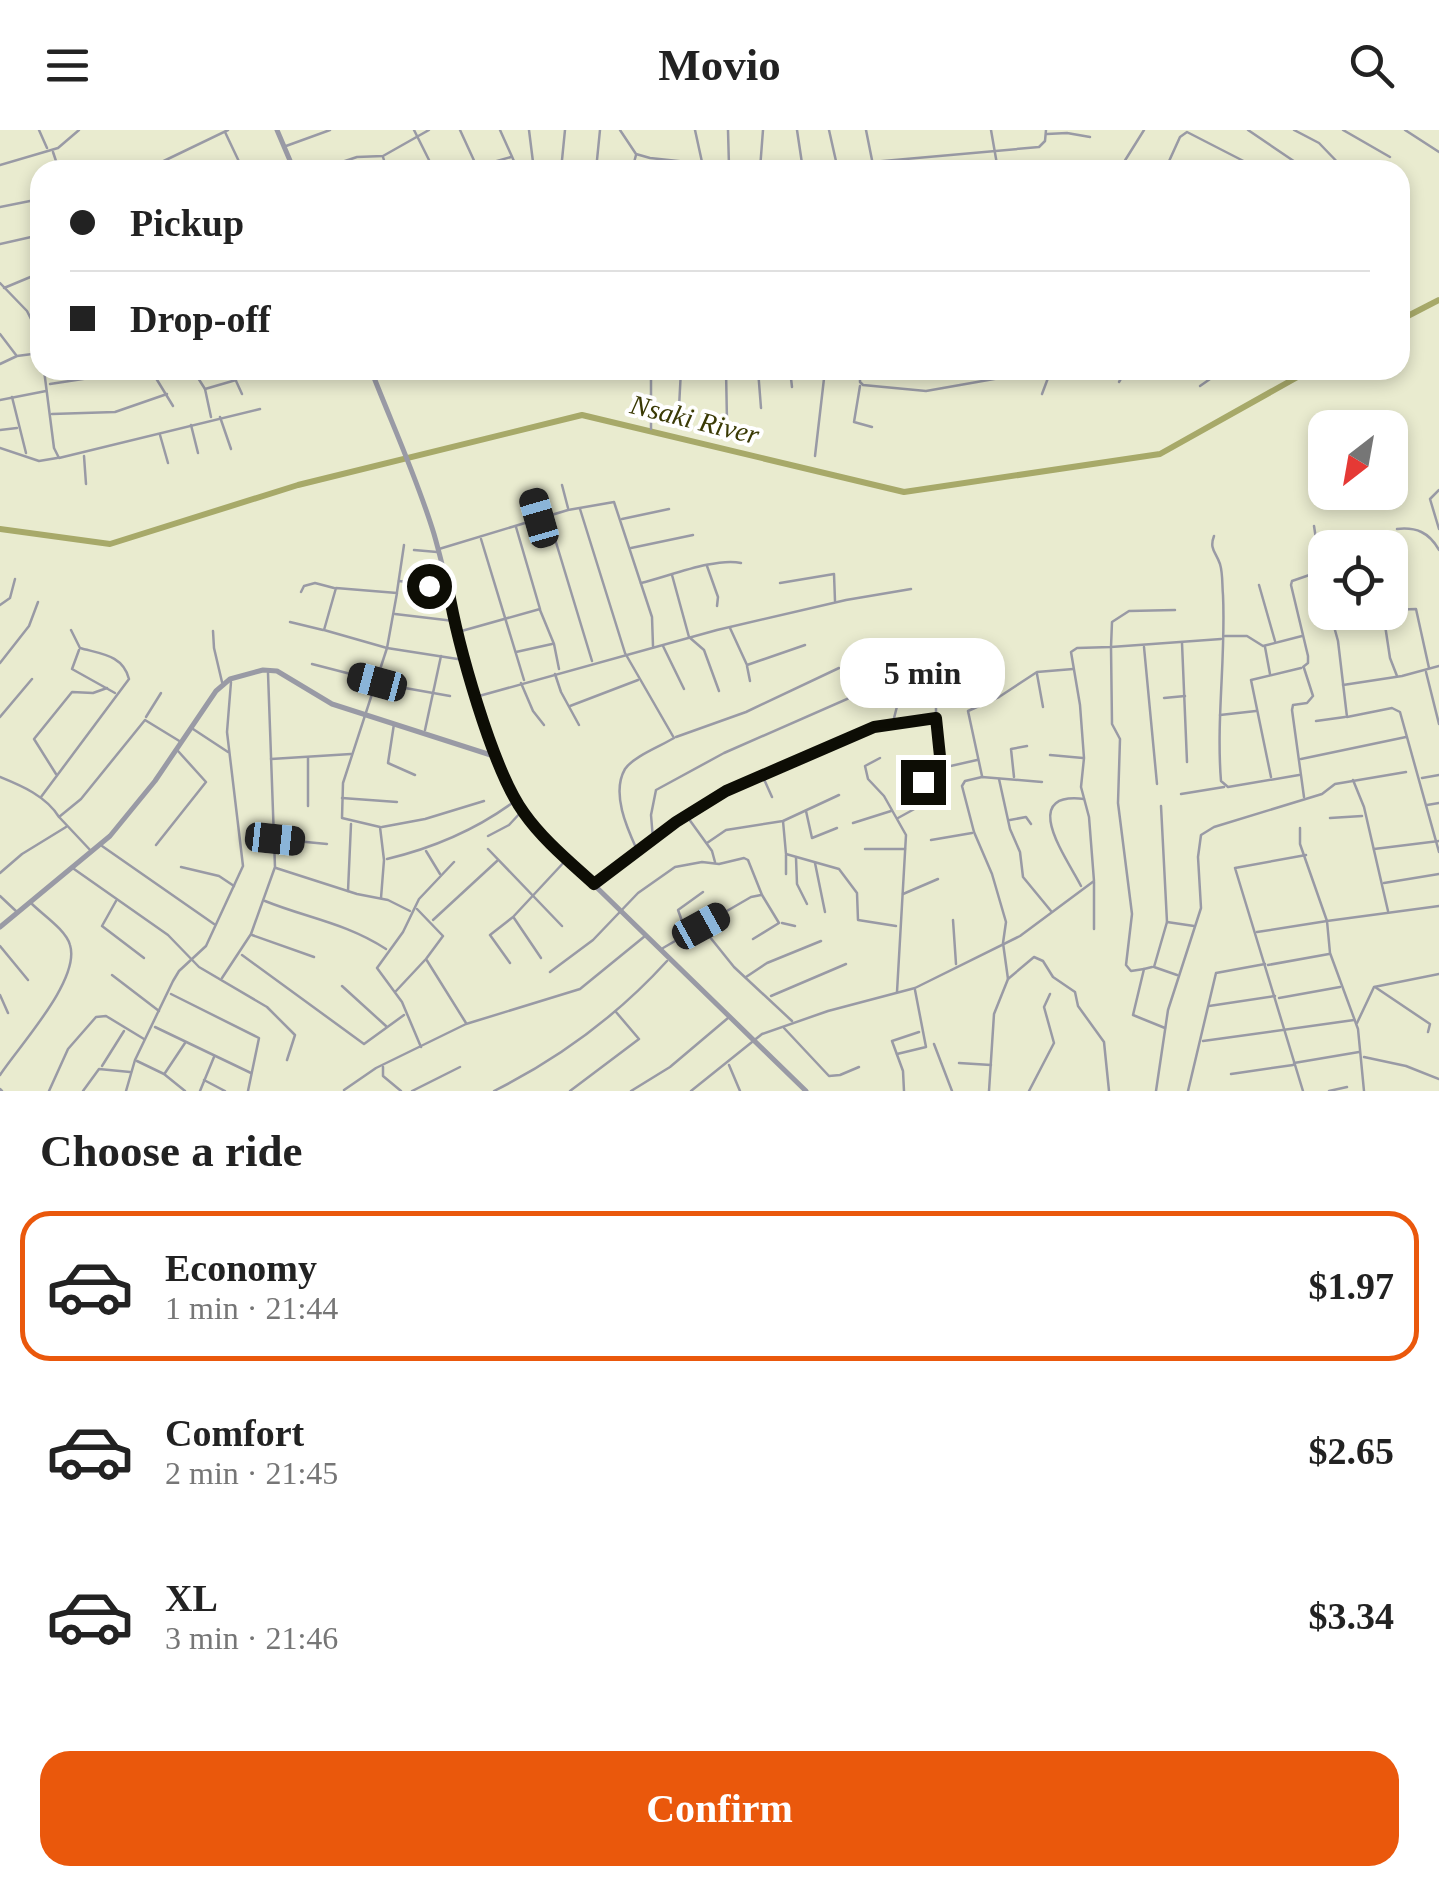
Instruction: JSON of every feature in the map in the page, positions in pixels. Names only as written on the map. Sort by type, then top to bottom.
[{"type":"street","points":[[39,130],[54,160]]},
{"type":"street","points":[[0,165],[66,144],[79,130]]},
{"type":"street","points":[[277,130],[290,160]]},
{"type":"street","points":[[284,147],[330,130]]},
{"type":"street","points":[[414,130],[428,160]]},
{"type":"street","points":[[346,160],[383,156],[429,130]]},
{"type":"street","points":[[460,130],[473,160]]},
{"type":"street","points":[[500,130],[513,160]]},
{"type":"street","points":[[529,130],[533,160]]},
{"type":"street","points":[[562,160],[565,130]]},
{"type":"street","points":[[597,160],[600,130]]},
{"type":"street","points":[[620,130],[636,154],[667,160]]},
{"type":"street","points":[[695,130],[700,160]]},
{"type":"street","points":[[728,130],[728,160]]},
{"type":"street","points":[[762,160],[763,130]]},
{"type":"street","points":[[797,130],[802,160]]},
{"type":"street","points":[[829,130],[836,160]]},
{"type":"street","points":[[866,130],[872,160]]},
{"type":"street","points":[[991,130],[996,160]]},
{"type":"street","points":[[1125,160],[1144,130]]},
{"type":"street","points":[[1248,130],[1292,160]]},
{"type":"street","points":[[1294,130],[1319,144],[1336,160]]},
{"type":"street","points":[[1344,130],[1390,158]]},
{"type":"street","points":[[1405,130],[1439,152]]},
{"type":"street","points":[[166,160],[226,131],[239,160]]},
{"type":"street","points":[[899,160],[1043,145],[1046,132],[1090,137]]},
{"type":"street","points":[[1171,160],[1174,148],[1187,132],[1242,160]]},
{"type":"street","points":[[634,160],[636,154]]},
{"type":"street","points":[[383,156],[384,160]]},
{"type":"street","points":[[502,160],[511,157]]},
{"type":"street","points":[[0,206],[30,201]]},
{"type":"street","points":[[0,244],[30,238]]},
{"type":"street","points":[[4,288],[30,277]]},
{"type":"street","points":[[0,284],[30,316]]},
{"type":"street","points":[[0,334],[17,356]]},
{"type":"street","points":[[0,364],[30,354]]},
{"type":"street","points":[[46,380],[54,448],[59,458]]},
{"type":"street","points":[[0,400],[87,380]]},
{"type":"street","points":[[155,380],[173,406]]},
{"type":"street","points":[[199,380],[211,419]]},
{"type":"street","points":[[204,389],[236,380],[242,394]]},
{"type":"street","points":[[376,380],[438,550],[454,622],[477,696],[522,812],[806,1091]]},
{"type":"street","points":[[651,380],[651,429]]},
{"type":"street","points":[[678,426],[680,380]]},
{"type":"street","points":[[726,380],[727,422]]},
{"type":"street","points":[[759,380],[761,408]]},
{"type":"street","points":[[791,380],[792,387]]},
{"type":"street","points":[[815,456],[824,380]]},
{"type":"street","points":[[861,380],[854,422],[872,427]]},
{"type":"street","points":[[861,384],[911,391],[980,380]]},
{"type":"street","points":[[1042,394],[1047,380]]},
{"type":"street","points":[[1200,386],[1209,380]]},
{"type":"street","points":[[51,414],[115,412],[166,394]]},
{"type":"street","points":[[12,397],[27,454]]},
{"type":"street","points":[[0,448],[39,460],[59,458],[260,409]]},
{"type":"street","points":[[220,417],[232,449]]},
{"type":"street","points":[[190,424],[198,453]]},
{"type":"street","points":[[0,430],[19,428]]},
{"type":"street","points":[[159,433],[168,463]]},
{"type":"street","points":[[84,454],[86,484]]},
{"type":"street","points":[[562,485],[568,510]]},
{"type":"street","points":[[1439,490],[1430,499],[1439,529]]},
{"type":"street","points":[[532,493],[539,518]]},
{"type":"street","points":[[414,550],[438,550],[539,518],[612,502],[654,629],[652,648]]},
{"type":"street","points":[[580,509],[625,653],[674,738]]},
{"type":"street","points":[[620,520],[668,509]]},
{"type":"street","points":[[548,516],[592,662]]},
{"type":"street","points":[[516,526],[554,644],[560,692],[580,725]]},
{"type":"street","points":[[1314,526],[1315,530]]},
{"type":"street","points":[[1396,529],[1416,528],[1433,540],[1439,550]]},
{"type":"street","points":[[630,548],[693,535]]},
{"type":"street","points":[[1214,536],[1211,548],[1221,570],[1224,666],[1218,715],[1221,781],[1225,786]]},
{"type":"street","points":[[480,538],[523,682],[533,711],[544,725]]},
{"type":"street","points":[[404,545],[387,648],[341,798],[342,818],[380,827],[408,824],[484,800]]},
{"type":"street","points":[[640,584],[729,560],[741,563]]},
{"type":"street","points":[[707,566],[718,598],[716,606]]},
{"type":"street","points":[[780,583],[834,574],[835,602]]},
{"type":"street","points":[[672,576],[689,637],[704,650],[719,691]]},
{"type":"street","points":[[1271,778],[1251,680],[1303,667],[1308,660],[1291,584],[1308,577]]},
{"type":"street","points":[[0,605],[10,598],[15,579]]},
{"type":"street","points":[[399,581],[448,587]]},
{"type":"street","points":[[301,592],[313,583],[397,593]]},
{"type":"street","points":[[1259,585],[1276,643]]},
{"type":"street","points":[[324,630],[336,588]]},
{"type":"street","points":[[477,696],[729,626],[911,589]]},
{"type":"street","points":[[0,663],[29,626],[38,602]]},
{"type":"street","points":[[457,633],[540,608]]},
{"type":"street","points":[[1408,609],[1416,609],[1439,724]]},
{"type":"street","points":[[1175,610],[1129,611],[1115,618],[1110,626],[1112,724],[1120,739],[1118,803],[1132,914],[1126,965],[1131,971],[1154,967],[1178,975]]},
{"type":"street","points":[[393,614],[454,622]]},
{"type":"street","points":[[290,622],[387,648],[466,660]]},
{"type":"street","points":[[729,626],[750,681]]},
{"type":"street","points":[[40,798],[46,795],[129,678],[124,664],[80,648],[71,630]]},
{"type":"street","points":[[1333,630],[1347,717]]},
{"type":"street","points":[[1386,630],[1398,677]]},
{"type":"street","points":[[214,631],[214,651],[222,683]]},
{"type":"street","points":[[1094,929],[1090,825],[1081,786],[1084,758],[1080,705],[1070,652],[1074,648],[1247,636],[1265,645],[1304,636]]},
{"type":"street","points":[[1182,640],[1187,762]]},
{"type":"street","points":[[516,652],[554,644]]},
{"type":"street","points":[[662,644],[684,689]]},
{"type":"street","points":[[746,665],[804,645]]},
{"type":"street","points":[[1144,645],[1158,784]]},
{"type":"street","points":[[1265,645],[1270,675]]},
{"type":"street","points":[[80,648],[70,668],[118,694]]},
{"type":"street","points":[[424,732],[441,656]]},
{"type":"street","points":[[312,664],[450,696]]},
{"type":"street","points":[[1342,684],[1398,677],[1439,666]]},
{"type":"street","points":[[1303,667],[1313,696],[1307,703],[1292,706],[1304,799]]},
{"type":"street","points":[[637,850],[622,808],[624,774],[634,762],[674,738],[746,712],[839,668]]},
{"type":"street","points":[[653,839],[650,815],[656,790],[724,752],[923,668],[935,673],[941,766]]},
{"type":"street","points":[[982,777],[968,711],[999,697],[1037,672],[1073,669]]},
{"type":"street","points":[[0,927],[100,845],[155,781],[222,683],[230,679],[268,670],[277,672],[332,704],[498,757]]},
{"type":"street","points":[[222,978],[250,934],[275,867],[268,670]]},
{"type":"street","points":[[1037,672],[1043,706]]},
{"type":"street","points":[[0,717],[32,679]]},
{"type":"street","points":[[126,1091],[135,1060],[178,971],[206,946],[243,866],[227,730],[230,679]]},
{"type":"street","points":[[570,706],[639,679]]},
{"type":"street","points":[[893,722],[902,687]]},
{"type":"street","points":[[57,775],[34,739],[72,692],[93,693],[107,688]]},
{"type":"street","points":[[59,817],[81,798],[146,720],[161,693]]},
{"type":"street","points":[[1164,698],[1186,696]]},
{"type":"street","points":[[1316,721],[1396,708],[1408,737],[1439,852]]},
{"type":"street","points":[[1218,715],[1257,711]]},
{"type":"street","points":[[594,884],[686,815],[726,791],[783,764],[893,722],[936,718]]},
{"type":"street","points":[[146,720],[182,742]]},
{"type":"street","points":[[394,722],[388,764],[414,775]]},
{"type":"street","points":[[192,728],[229,753]]},
{"type":"street","points":[[1299,759],[1408,737]]},
{"type":"street","points":[[1014,778],[1010,752],[1014,747],[1027,746]]},
{"type":"street","points":[[156,846],[206,782],[176,750]]},
{"type":"street","points":[[271,760],[353,755]]},
{"type":"street","points":[[1050,755],[1084,758]]},
{"type":"street","points":[[308,757],[308,806]]},
{"type":"street","points":[[880,758],[864,768],[906,835],[896,994]]},
{"type":"street","points":[[898,818],[918,807],[923,779],[941,766],[978,759]]},
{"type":"street","points":[[1156,1091],[1178,975],[1201,908],[1198,857],[1202,835],[1322,794],[1336,784],[1406,772]]},
{"type":"street","points":[[1181,794],[1300,775]]},
{"type":"street","points":[[1420,778],[1439,775]]},
{"type":"street","points":[[762,776],[772,797]]},
{"type":"street","points":[[0,777],[40,798],[92,852]]},
{"type":"street","points":[[1008,979],[1003,943],[1005,916],[974,832],[962,786],[965,781],[982,777],[1042,782]]},
{"type":"street","points":[[998,778],[1020,852],[1023,877],[1052,912]]},
{"type":"street","points":[[1353,779],[1364,808],[1388,912]]},
{"type":"street","points":[[707,843],[726,830],[783,822],[839,795]]},
{"type":"street","points":[[341,798],[397,802]]},
{"type":"street","points":[[1082,888],[1051,830],[1049,816],[1050,810],[1062,800],[1084,799]]},
{"type":"street","points":[[384,860],[426,850],[484,822],[516,800]]},
{"type":"street","points":[[1426,805],[1439,803]]},
{"type":"street","points":[[1154,967],[1167,922],[1161,806]]},
{"type":"street","points":[[805,810],[812,838],[837,828]]},
{"type":"street","points":[[853,823],[892,811]]},
{"type":"street","points":[[488,836],[509,825],[522,812]]},
{"type":"street","points":[[686,815],[707,843],[715,864]]},
{"type":"street","points":[[1330,818],[1364,816]]},
{"type":"street","points":[[1008,820],[1026,817],[1031,824]]},
{"type":"street","points":[[783,822],[786,874]]},
{"type":"street","points":[[348,891],[352,823]]},
{"type":"street","points":[[0,873],[22,854],[66,827]]},
{"type":"street","points":[[380,827],[384,860],[381,898]]},
{"type":"street","points":[[1300,828],[1298,838],[1326,920],[1330,953],[1356,1022],[1364,1091]]},
{"type":"street","points":[[931,840],[974,832]]},
{"type":"street","points":[[275,839],[328,844]]},
{"type":"street","points":[[1372,850],[1437,842]]},
{"type":"street","points":[[100,845],[216,925]]},
{"type":"street","points":[[864,849],[906,849]]},
{"type":"street","points":[[426,850],[440,876]]},
{"type":"street","points":[[488,850],[562,926]]},
{"type":"street","points":[[786,854],[834,866],[857,893],[860,921],[899,926]]},
{"type":"street","points":[[1303,1091],[1236,868],[1306,855]]},
{"type":"street","points":[[796,857],[798,884],[807,904]]},
{"type":"street","points":[[550,972],[592,940],[620,908],[675,867],[692,863],[715,864],[746,858],[762,895],[780,922],[795,926]]},
{"type":"street","points":[[510,963],[490,935],[514,917],[567,859]]},
{"type":"street","points":[[432,922],[498,860]]},
{"type":"street","points":[[815,861],[824,912]]},
{"type":"street","points":[[421,1048],[395,991],[377,972],[411,912],[454,862]]},
{"type":"street","points":[[180,867],[219,876],[236,887]]},
{"type":"street","points":[[275,867],[381,898],[411,912]]},
{"type":"street","points":[[73,868],[168,936],[205,971],[267,1007],[294,1034],[286,1060]]},
{"type":"street","points":[[1383,883],[1439,874]]},
{"type":"street","points":[[903,894],[938,878]]},
{"type":"street","points":[[691,1091],[762,1034],[915,988],[1028,931],[1094,881]]},
{"type":"street","points":[[686,933],[678,910],[702,892]]},
{"type":"street","points":[[661,948],[762,895]]},
{"type":"street","points":[[0,896],[18,912]]},
{"type":"street","points":[[116,900],[102,926],[144,958]]},
{"type":"street","points":[[263,900],[328,920],[371,938],[388,951]]},
{"type":"street","points":[[0,1076],[63,985],[71,950],[64,936],[31,903]]},
{"type":"street","points":[[1257,932],[1439,906]]},
{"type":"street","points":[[395,991],[443,936],[415,907]]},
{"type":"street","points":[[514,917],[540,958]]},
{"type":"street","points":[[953,920],[956,965]]},
{"type":"street","points":[[753,939],[780,922]]},
{"type":"street","points":[[1167,922],[1195,926]]},
{"type":"street","points":[[701,926],[745,978],[793,1022]]},
{"type":"street","points":[[250,934],[314,958]]},
{"type":"street","points":[[344,1090],[466,1024],[580,990],[646,934]]},
{"type":"street","points":[[745,978],[767,963],[821,942]]},
{"type":"street","points":[[0,946],[28,980]]},
{"type":"street","points":[[1188,1091],[1216,972],[1330,953]]},
{"type":"street","points":[[240,954],[364,1044],[407,1014]]},
{"type":"street","points":[[989,1091],[994,1014],[1008,979],[1034,957],[1075,992],[1079,1009],[1104,1042],[1109,1091]]},
{"type":"street","points":[[494,1091],[548,1063],[616,1012],[670,958]]},
{"type":"street","points":[[426,959],[466,1024]]},
{"type":"street","points":[[769,997],[846,964]]},
{"type":"street","points":[[1144,969],[1133,1015],[1165,1028]]},
{"type":"street","points":[[112,974],[140,1000],[161,1012]]},
{"type":"street","points":[[1374,986],[1439,974]]},
{"type":"street","points":[[342,986],[387,1026]]},
{"type":"street","points":[[1207,1006],[1341,986]]},
{"type":"street","points":[[1356,1022],[1374,986]]},
{"type":"street","points":[[1374,986],[1430,1024],[1428,1032]]},
{"type":"street","points":[[897,1054],[925,1049],[915,988]]},
{"type":"street","points":[[169,993],[259,1038],[248,1091]]},
{"type":"street","points":[[1029,1091],[1054,1043],[1044,1007],[1050,994]]},
{"type":"street","points":[[0,995],[8,1013]]},
{"type":"street","points":[[570,1091],[640,1040],[616,1012]]},
{"type":"street","points":[[49,1091],[62,1059],[91,1020],[106,1016],[145,1040]]},
{"type":"street","points":[[632,1091],[670,1067],[730,1017]]},
{"type":"street","points":[[1202,1041],[1356,1022]]},
{"type":"street","points":[[153,1027],[254,1074]]},
{"type":"street","points":[[783,1027],[828,1076],[858,1068]]},
{"type":"street","points":[[83,1091],[126,1028]]},
{"type":"street","points":[[904,1091],[894,1038],[920,1032]]},
{"type":"street","points":[[164,1074],[185,1043]]},
{"type":"street","points":[[934,1044],[952,1091]]},
{"type":"street","points":[[1231,1074],[1361,1054],[1439,1078]]},
{"type":"street","points":[[200,1091],[214,1056]]},
{"type":"street","points":[[135,1060],[164,1074],[185,1091]]},
{"type":"street","points":[[959,1063],[992,1066]]},
{"type":"street","points":[[728,1064],[740,1091]]},
{"type":"street","points":[[383,1066],[381,1074],[401,1091]]},
{"type":"street","points":[[412,1091],[460,1067]]},
{"type":"street","points":[[102,1068],[132,1072]]},
{"type":"street","points":[[204,1080],[224,1091]]},
{"type":"street","points":[[1329,1091],[1348,1087]]},
{"type":"waterway","name":"Nsaki River","points":[[1410,315],[1439,300]]},
{"type":"waterway","name":"Nsaki River","points":[[0,529],[110,544],[298,485],[582,415],[904,492],[1160,454],[1292,380]]},
{"type":"route","points":[[429,586],[448,587],[454,622],[488,730],[522,812],[594,884],[644,844],[717,796],[874,727],[936,718],[941,766],[925,776],[923,782]]}]
